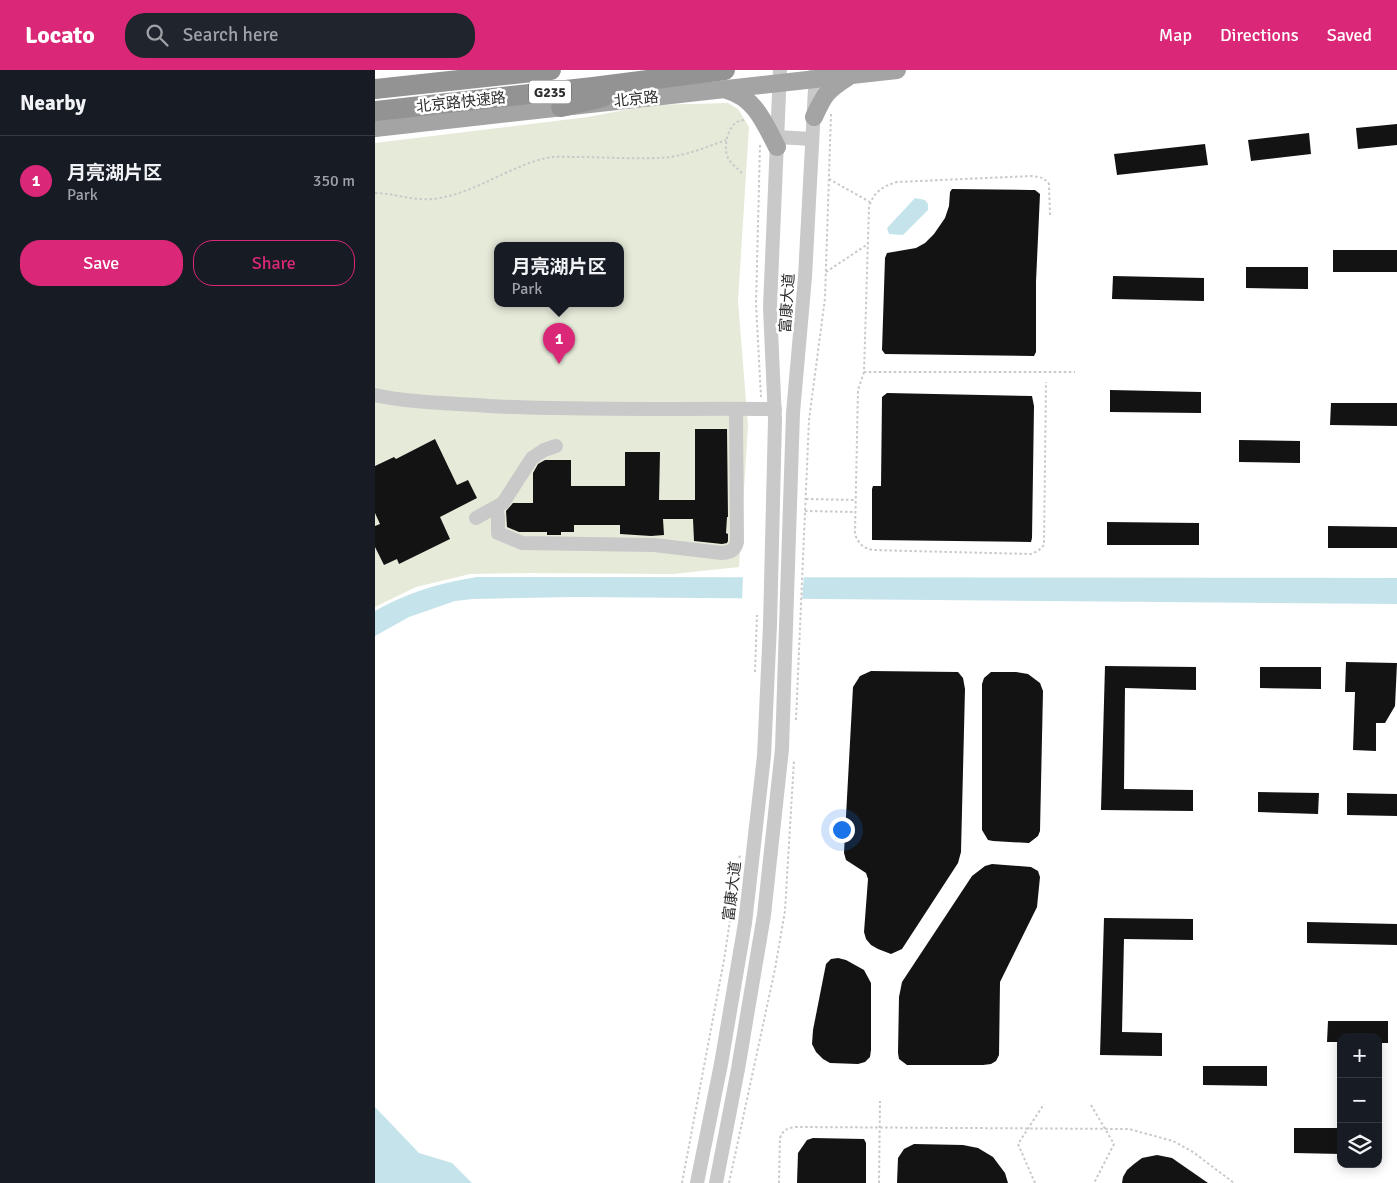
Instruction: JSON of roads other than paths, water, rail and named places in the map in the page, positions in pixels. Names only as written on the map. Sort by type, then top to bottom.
[{"type":"highway","name":"北京路快速路","points":[[375,89],[551,70]]},
{"type":"highway","name":"北京路快速路","points":[[375,111],[593,88],[705,72],[725,80]]},
{"type":"highway","points":[[561,107],[705,72]]},
{"type":"main road","name":"北京路","points":[[375,128],[561,107],[725,80],[816,74],[851,75],[897,70]]},
{"type":"main road","points":[[813,117],[829,89],[851,75]]},
{"type":"main road","points":[[725,80],[749,101],[777,142]]},
{"type":"street","name":"富康大道","points":[[716,1183],[765,915],[782,749],[793,413],[803,310],[816,74]]},
{"type":"street","name":"富康大道","points":[[697,1183],[721,1064],[745,923],[764,756],[775,409],[770,307],[779,76]]},
{"type":"street","points":[[777,142],[812,139]]},
{"type":"street","points":[[375,395],[393,399],[436,403],[528,408],[775,409]]},
{"type":"street","points":[[496,508],[498,533],[522,543],[654,545],[722,553],[730,552],[737,542],[736,409]]},
{"type":"street","points":[[476,518],[496,508],[508,496],[532,458],[556,446]]},
{"type":"water","points":[[915,198],[925,200],[928,204],[928,210],[903,235],[889,234],[887,228]]},
{"type":"water","points":[[477,577],[1397,578],[1397,604],[573,597],[473,599],[455,601],[409,617],[375,636],[375,611],[425,589]]},
{"type":"water","points":[[375,1107],[419,1153],[452,1163],[472,1183],[375,1183]]},
{"type":"place","name":"月亮湖片区","points":[[559,364]]}]
